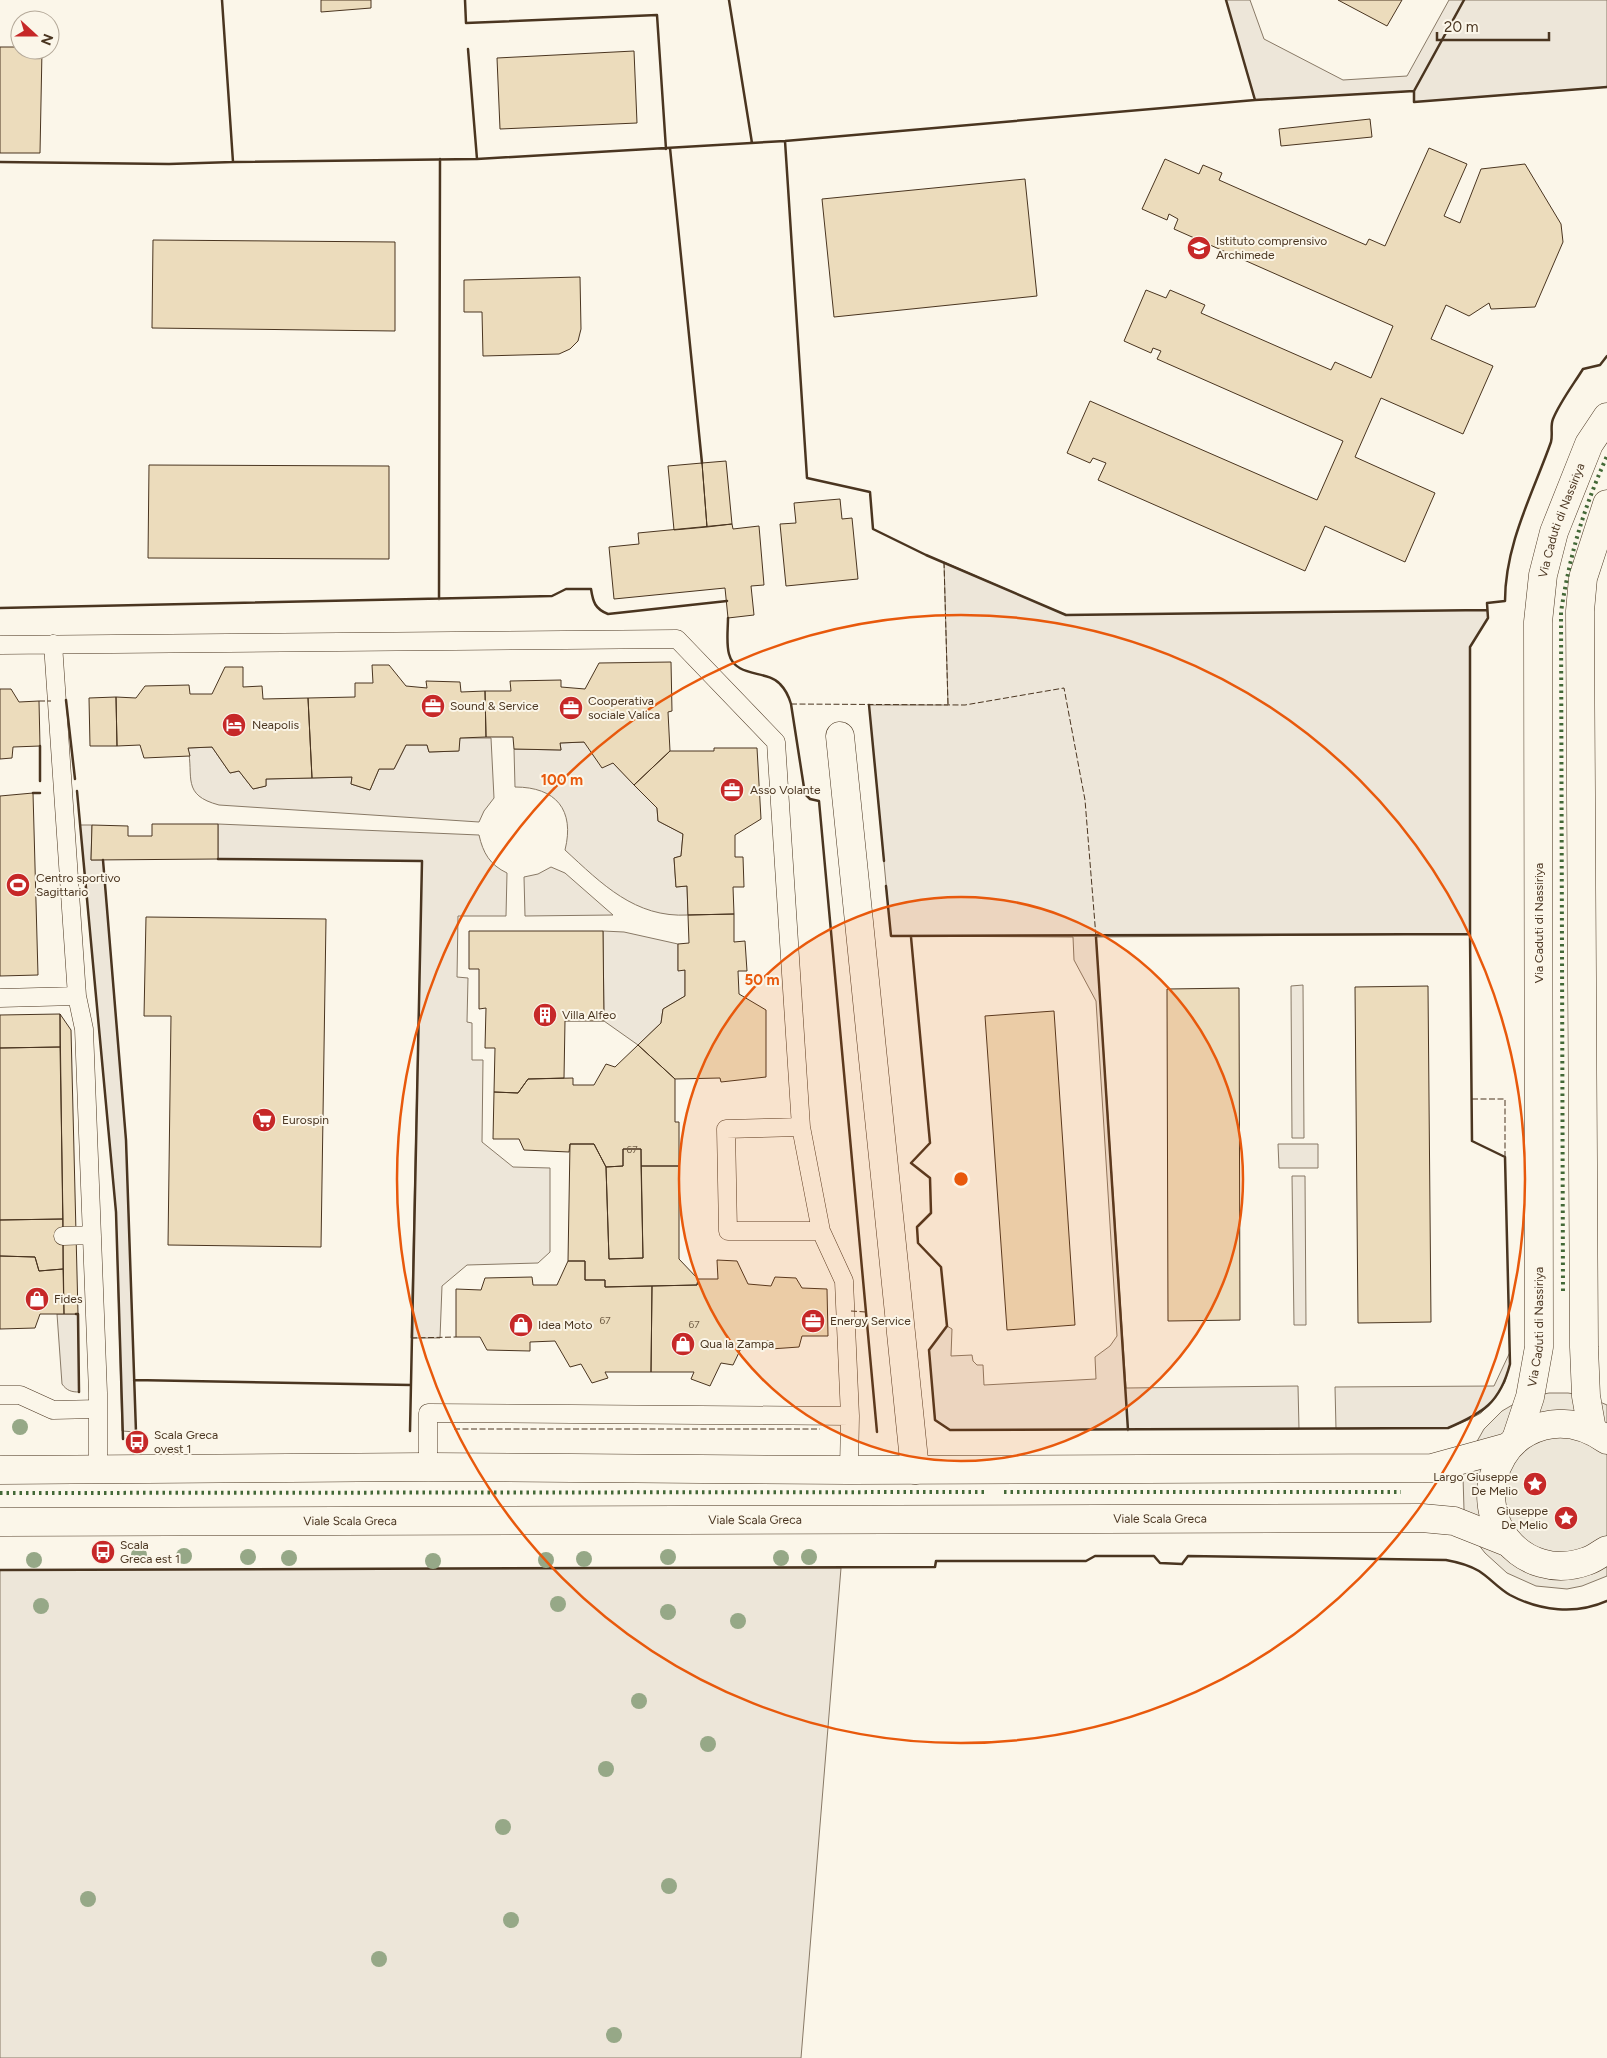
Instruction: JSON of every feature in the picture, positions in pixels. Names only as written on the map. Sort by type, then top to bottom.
[{"type":"main road","name":"Via Caduti di Nassiriya","points":[[1507,1542],[1494,1520],[1490,1494],[1495,1469],[1512,1443],[1530,1397],[1540,1347],[1538,622],[1543,575],[1554,532],[1589,444],[1607,417]]},
{"type":"main road","points":[[1600,1435],[1586,1396],[1584,1347],[1580,611],[1583,578],[1607,504]]},
{"type":"main road","points":[[840,736],[916,1470]]},
{"type":"main road","points":[[0,1470],[428,1467],[849,1470],[1432,1468],[1512,1443],[1533,1429],[1553,1424],[1573,1424],[1600,1435]]},
{"type":"main road","name":"Viale Scala Greca","points":[[0,1522],[1422,1518],[1454,1521],[1507,1542]]},
{"type":"main road","points":[[1507,1542],[1524,1556],[1545,1564],[1567,1566],[1588,1561],[1607,1550]]},
{"type":"lane","points":[[0,644],[676,639],[776,742],[801,1127],[821,1231],[844,1280],[850,1416],[849,1470]]},
{"type":"lane","points":[[53,644],[77,996],[84,1029],[98,1409],[98,1470]]},
{"type":"lane","points":[[0,998],[77,996]]},
{"type":"lane","points":[[801,1127],[726,1129],[728,1232],[821,1231]]},
{"type":"lane","points":[[63,1236],[92,1235]]},
{"type":"lane","points":[[0,1395],[20,1395],[53,1410],[98,1409]]},
{"type":"lane","points":[[428,1467],[428,1413],[850,1416]]},
{"type":"shaded area","points":[[1226,0],[1250,0],[1264,39],[1343,80],[1407,76],[1449,0],[1607,0],[1607,87],[1414,102],[1414,91],[1255,100]]},
{"type":"shaded area","points":[[944,562],[1066,615],[1487,610],[1488,618],[1470,647],[1470,934],[1096,937],[1126,1388],[1298,1386],[1299,1429],[950,1430],[935,1420],[929,1350],[947,1326],[952,1329],[951,1356],[972,1355],[973,1361],[977,1365],[983,1365],[984,1385],[1096,1379],[1095,1357],[1110,1346],[1117,1336],[1096,1001],[1074,960],[1073,937],[891,936],[869,705],[948,705]]},
{"type":"shaded area","points":[[460,738],[491,738],[494,798],[484,811],[479,822],[219,805],[199,796],[194,790],[190,776],[188,748],[212,747],[230,773],[239,771],[253,789],[266,786],[266,779],[352,777],[351,784],[370,790],[379,769],[394,769],[406,745],[427,745],[429,752],[458,751]]},
{"type":"shaded area","points":[[584,742],[613,763],[657,808],[658,821],[683,834],[681,856],[674,858],[676,887],[687,886],[688,915],[652,911],[636,905],[606,886],[565,850],[567,823],[564,812],[559,804],[542,791],[515,787],[514,749],[561,750],[560,743]]},
{"type":"shaded area","points":[[218,824],[479,835],[488,858],[507,873],[506,916],[458,916],[457,977],[468,978],[467,1022],[472,1023],[472,1060],[483,1060],[482,1142],[513,1167],[550,1168],[550,1252],[538,1263],[467,1265],[442,1286],[440,1338],[411,1338],[422,861],[218,859]]},
{"type":"shaded area","points":[[80,825],[92,825],[91,860],[103,860],[126,1140],[136,1432],[122,1431],[116,1212]]},
{"type":"shaded area","points":[[551,867],[565,873],[613,915],[525,916],[524,877],[538,874]]},
{"type":"shaded area","points":[[603,931],[624,932],[678,944],[678,970],[685,970],[685,996],[663,1009],[661,1023],[638,1045],[604,1021]]},
{"type":"shaded area","points":[[1303,985],[1304,1138],[1292,1138],[1291,986]]},
{"type":"shaded area","points":[[1278,1144],[1318,1144],[1318,1168],[1279,1168]]},
{"type":"shaded area","points":[[1292,1176],[1305,1176],[1306,1325],[1294,1325]]},
{"type":"shaded area","points":[[57,1314],[78,1314],[79,1392],[70,1391],[62,1384]]},
{"type":"shaded area","points":[[1510,1352],[1510,1364],[1505,1382],[1495,1398],[1481,1413],[1468,1420],[1448,1428],[1336,1429],[1335,1387],[1494,1386]]},
{"type":"shaded area","name":"Largo Giuseppe De Melio","points":[[1549,1393],[1568,1393],[1586,1396],[1607,1405],[1607,1576],[1582,1586],[1567,1589],[1536,1586],[1507,1573],[1485,1553],[1475,1540],[1464,1510],[1463,1476],[1467,1459],[1484,1429],[1502,1411],[1514,1404],[1530,1397]]},
{"type":"shaded area","points":[[841,1568],[801,2058],[0,2058],[0,1570]]},
{"type":"building","points":[[321,0],[371,0],[371,8],[321,12]]},
{"type":"building","points":[[1338,0],[1402,0],[1387,26]]},
{"type":"building","points":[[0,47],[10,47],[10,60],[42,60],[40,153],[0,153]]},
{"type":"building","points":[[634,51],[637,123],[500,129],[497,58]]},
{"type":"building","points":[[1370,119],[1372,137],[1281,146],[1279,129]]},
{"type":"building","points":[[1429,148],[1467,164],[1444,216],[1460,223],[1481,169],[1525,164],[1561,224],[1563,242],[1535,307],[1491,309],[1489,303],[1469,316],[1446,305],[1431,339],[1493,366],[1463,434],[1381,398],[1355,457],[1435,493],[1405,562],[1325,526],[1305,571],[1098,480],[1106,463],[1093,458],[1090,463],[1067,453],[1090,401],[1317,500],[1343,441],[1157,359],[1161,351],[1153,348],[1151,353],[1124,341],[1146,290],[1166,298],[1170,290],[1205,305],[1201,313],[1331,370],[1335,362],[1371,378],[1393,326],[1174,229],[1178,219],[1169,214],[1167,220],[1142,209],[1165,159],[1199,174],[1203,165],[1222,173],[1219,180],[1366,245],[1369,239],[1385,246]]},
{"type":"building","points":[[1025,179],[1037,296],[834,317],[822,199]]},
{"type":"building","points":[[153,240],[395,242],[395,331],[152,328]]},
{"type":"building","points":[[580,277],[581,329],[578,341],[570,349],[559,354],[483,356],[482,312],[464,312],[464,280]]},
{"type":"building","points":[[726,461],[732,524],[707,527],[702,463]]},
{"type":"building","points":[[702,463],[707,527],[674,530],[668,466]]},
{"type":"building","points":[[149,465],[389,466],[389,559],[148,558]]},
{"type":"building","points":[[840,499],[842,519],[852,518],[858,579],[786,586],[780,524],[796,523],[794,503]]},
{"type":"building","points":[[732,524],[733,529],[759,526],[764,585],[751,586],[754,615],[728,618],[725,588],[614,599],[609,547],[639,544],[638,533]]},
{"type":"building","points":[[671,662],[672,711],[668,712],[670,751],[634,785],[613,763],[602,768],[584,742],[560,743],[561,750],[514,749],[513,737],[486,737],[485,691],[511,691],[510,681],[561,680],[561,687],[585,689],[599,663]]},
{"type":"building","points":[[372,665],[389,665],[406,686],[427,688],[426,681],[460,682],[461,692],[485,691],[486,737],[460,738],[459,751],[429,752],[427,745],[406,745],[394,769],[379,769],[370,790],[351,784],[352,777],[312,778],[308,698],[355,697],[355,683],[373,683]]},
{"type":"building","points":[[225,667],[243,667],[243,687],[262,686],[263,699],[308,698],[312,778],[266,779],[266,786],[253,789],[239,771],[230,773],[212,747],[188,748],[190,756],[144,758],[140,745],[117,746],[116,697],[136,698],[145,686],[189,685],[190,694],[212,694]]},
{"type":"building","points":[[0,689],[11,689],[19,702],[39,701],[40,746],[13,747],[12,758],[0,759]]},
{"type":"building","points":[[116,697],[117,746],[90,746],[89,698]]},
{"type":"building","points":[[714,748],[757,748],[761,819],[735,835],[735,857],[743,857],[744,887],[733,887],[734,914],[688,915],[687,886],[676,887],[674,858],[681,856],[683,834],[658,821],[657,808],[634,785],[670,751],[714,751]]},
{"type":"building","name":"Centro sportivo Sagittario","points":[[33,793],[38,975],[0,976],[0,796]]},
{"type":"building","points":[[152,824],[218,824],[218,859],[91,860],[92,825],[128,826],[128,836],[152,836]]},
{"type":"building","points":[[734,914],[734,942],[745,941],[747,971],[738,971],[739,994],[766,1010],[766,1077],[721,1082],[720,1078],[675,1079],[638,1045],[661,1023],[663,1009],[685,996],[685,970],[678,971],[678,944],[689,943],[688,915]]},
{"type":"building","points":[[146,917],[326,919],[321,1247],[168,1245],[171,1016],[144,1016]]},
{"type":"building","name":"Villa Alfeo","points":[[469,931],[603,931],[604,1021],[565,1021],[564,1078],[528,1079],[518,1093],[494,1092],[495,1048],[485,1048],[486,1008],[479,1009],[479,969],[469,969]]},
{"type":"building","points":[[1428,986],[1431,1322],[1358,1323],[1355,987]]},
{"type":"building","points":[[1239,988],[1240,1320],[1168,1321],[1167,989]]},
{"type":"building","points":[[1054,1011],[1075,1325],[1007,1330],[985,1016]]},
{"type":"building","points":[[60,1014],[60,1047],[0,1048],[0,1015]]},
{"type":"building","points":[[60,1014],[71,1030],[78,1314],[64,1314]]},
{"type":"building","points":[[638,1045],[675,1079],[675,1122],[679,1122],[679,1166],[641,1166],[641,1149],[623,1149],[623,1166],[606,1167],[594,1144],[570,1144],[569,1152],[524,1150],[519,1139],[493,1139],[494,1092],[518,1093],[528,1079],[573,1078],[573,1085],[594,1085],[606,1064],[615,1067]]},
{"type":"building","points":[[60,1047],[63,1219],[0,1220],[0,1048]]},
{"type":"building","points":[[570,1144],[594,1144],[606,1167],[609,1259],[643,1258],[641,1166],[679,1166],[679,1259],[698,1279],[697,1285],[605,1287],[605,1280],[585,1280],[585,1261],[568,1261]]},
{"type":"building","points":[[623,1149],[641,1149],[643,1258],[609,1259],[606,1167],[623,1166]]},
{"type":"building","points":[[63,1219],[63,1269],[39,1271],[35,1257],[0,1256],[0,1220]]},
{"type":"building","points":[[0,1256],[35,1257],[39,1271],[63,1269],[64,1314],[40,1314],[35,1328],[0,1329]]},
{"type":"building","points":[[717,1260],[737,1261],[748,1284],[771,1286],[775,1277],[796,1278],[802,1288],[827,1289],[828,1336],[802,1336],[799,1347],[785,1348],[770,1349],[770,1341],[744,1342],[733,1365],[721,1363],[710,1386],[691,1379],[694,1372],[651,1372],[652,1286],[697,1285],[698,1279],[718,1279]]},
{"type":"building","points":[[568,1261],[585,1261],[585,1280],[605,1280],[605,1287],[652,1286],[651,1372],[605,1372],[608,1378],[592,1383],[581,1364],[570,1367],[555,1341],[530,1342],[530,1351],[487,1350],[480,1337],[456,1337],[456,1289],[481,1290],[485,1278],[532,1277],[533,1285],[557,1285]]},
{"type":"hedge","points":[[1563,1291],[1561,612],[1578,532],[1607,456]]},
{"type":"hedge","points":[[0,1493],[988,1492]]},
{"type":"hedge","points":[[1004,1492],[1401,1492]]},
{"type":"fence","points":[[944,562],[948,705]]},
{"type":"fence","points":[[791,704],[965,705],[1064,688],[1085,800],[1096,937]]},
{"type":"fence","points":[[39,701],[51,701]]},
{"type":"fence","points":[[1472,1099],[1505,1099],[1505,1157]]},
{"type":"fence","points":[[851,1311],[866,1312]]},
{"type":"fence","points":[[411,1338],[456,1337]]},
{"type":"fence","points":[[454,1429],[820,1429]]},
{"type":"wall","points":[[222,0],[233,162]]},
{"type":"wall","points":[[465,0],[466,23],[657,15],[666,149]]},
{"type":"wall","points":[[729,0],[752,143]]},
{"type":"wall","points":[[1226,0],[1255,100]]},
{"type":"wall","points":[[1414,91],[1464,0]]},
{"type":"wall","points":[[468,49],[477,159]]},
{"type":"wall","points":[[0,162],[169,164],[477,159],[785,141],[1255,100],[1414,91],[1414,102],[1607,87]]},
{"type":"wall","points":[[785,141],[807,478],[870,492],[873,529],[926,555],[1066,615],[1487,610]]},
{"type":"wall","points":[[670,148],[702,463]]},
{"type":"wall","points":[[439,599],[440,159]]},
{"type":"wall","points":[[911,937],[930,1143],[911,1163],[930,1178],[931,1213],[917,1227],[918,1243],[941,1267],[947,1326],[929,1350],[935,1420],[950,1430],[1448,1428],[1471,1417],[1488,1405],[1501,1388],[1510,1364],[1505,1157],[1472,1141],[1470,647],[1488,618],[1487,603],[1505,601],[1506,580],[1515,539],[1551,442],[1552,422],[1556,413],[1583,369],[1600,365],[1607,356]]},
{"type":"wall","points":[[0,608],[552,596],[566,589],[591,589],[595,604],[600,610],[608,614],[727,601]]},
{"type":"wall","points":[[728,618],[728,645],[732,662],[745,670],[775,680],[787,694],[791,704],[805,794],[810,799],[819,801],[877,1432]]},
{"type":"wall","points":[[66,700],[75,779]]},
{"type":"wall","points":[[869,705],[884,861]]},
{"type":"wall","points":[[40,746],[40,781]]},
{"type":"wall","points":[[77,791],[116,1212],[123,1439]]},
{"type":"wall","points":[[33,793],[40,793]]},
{"type":"wall","points":[[218,859],[422,861],[410,1431]]},
{"type":"wall","points":[[103,860],[126,1140],[136,1432]]},
{"type":"wall","points":[[886,886],[891,936],[1470,934]]},
{"type":"wall","points":[[1096,937],[1128,1430]]},
{"type":"wall","points":[[76,1314],[78,1314],[79,1392]]},
{"type":"wall","points":[[134,1380],[411,1385]]},
{"type":"wall","points":[[0,1570],[935,1567],[936,1561],[1086,1561],[1095,1556],[1154,1556],[1160,1563],[1182,1564],[1188,1556],[1446,1560],[1475,1569],[1510,1595],[1533,1605],[1546,1608],[1571,1609],[1583,1608],[1607,1601]]},
{"type":"place","name":"Istituto comprensivo Archimede","points":[[1199,248]]},
{"type":"place","name":"Sound & Service","points":[[433,706]]},
{"type":"place","name":"Cooperativa sociale Valica","points":[[571,708]]},
{"type":"place","name":"Neapolis","points":[[234,725]]},
{"type":"place","name":"Asso Volante","points":[[732,790]]},
{"type":"place","name":"Centro sportivo Sagittario","points":[[18,885]]},
{"type":"place","name":"Villa Alfeo","points":[[545,1015]]},
{"type":"place","name":"Eurospin","points":[[264,1120]]},
{"type":"place","name":"Fides","points":[[37,1299]]},
{"type":"place","name":"Energy Service","points":[[813,1321]]},
{"type":"place","name":"Idea Moto","points":[[521,1325]]},
{"type":"place","name":"Qua la Zampa","points":[[683,1344]]},
{"type":"place","name":"Scala Greca ovest 1","points":[[137,1442]]},
{"type":"place","name":"Largo Giuseppe De Melio","points":[[1535,1484]]},
{"type":"place","name":"Giuseppe De Melio","points":[[1566,1518]]},
{"type":"place","name":"Scala Greca est 1","points":[[103,1552]]}]
